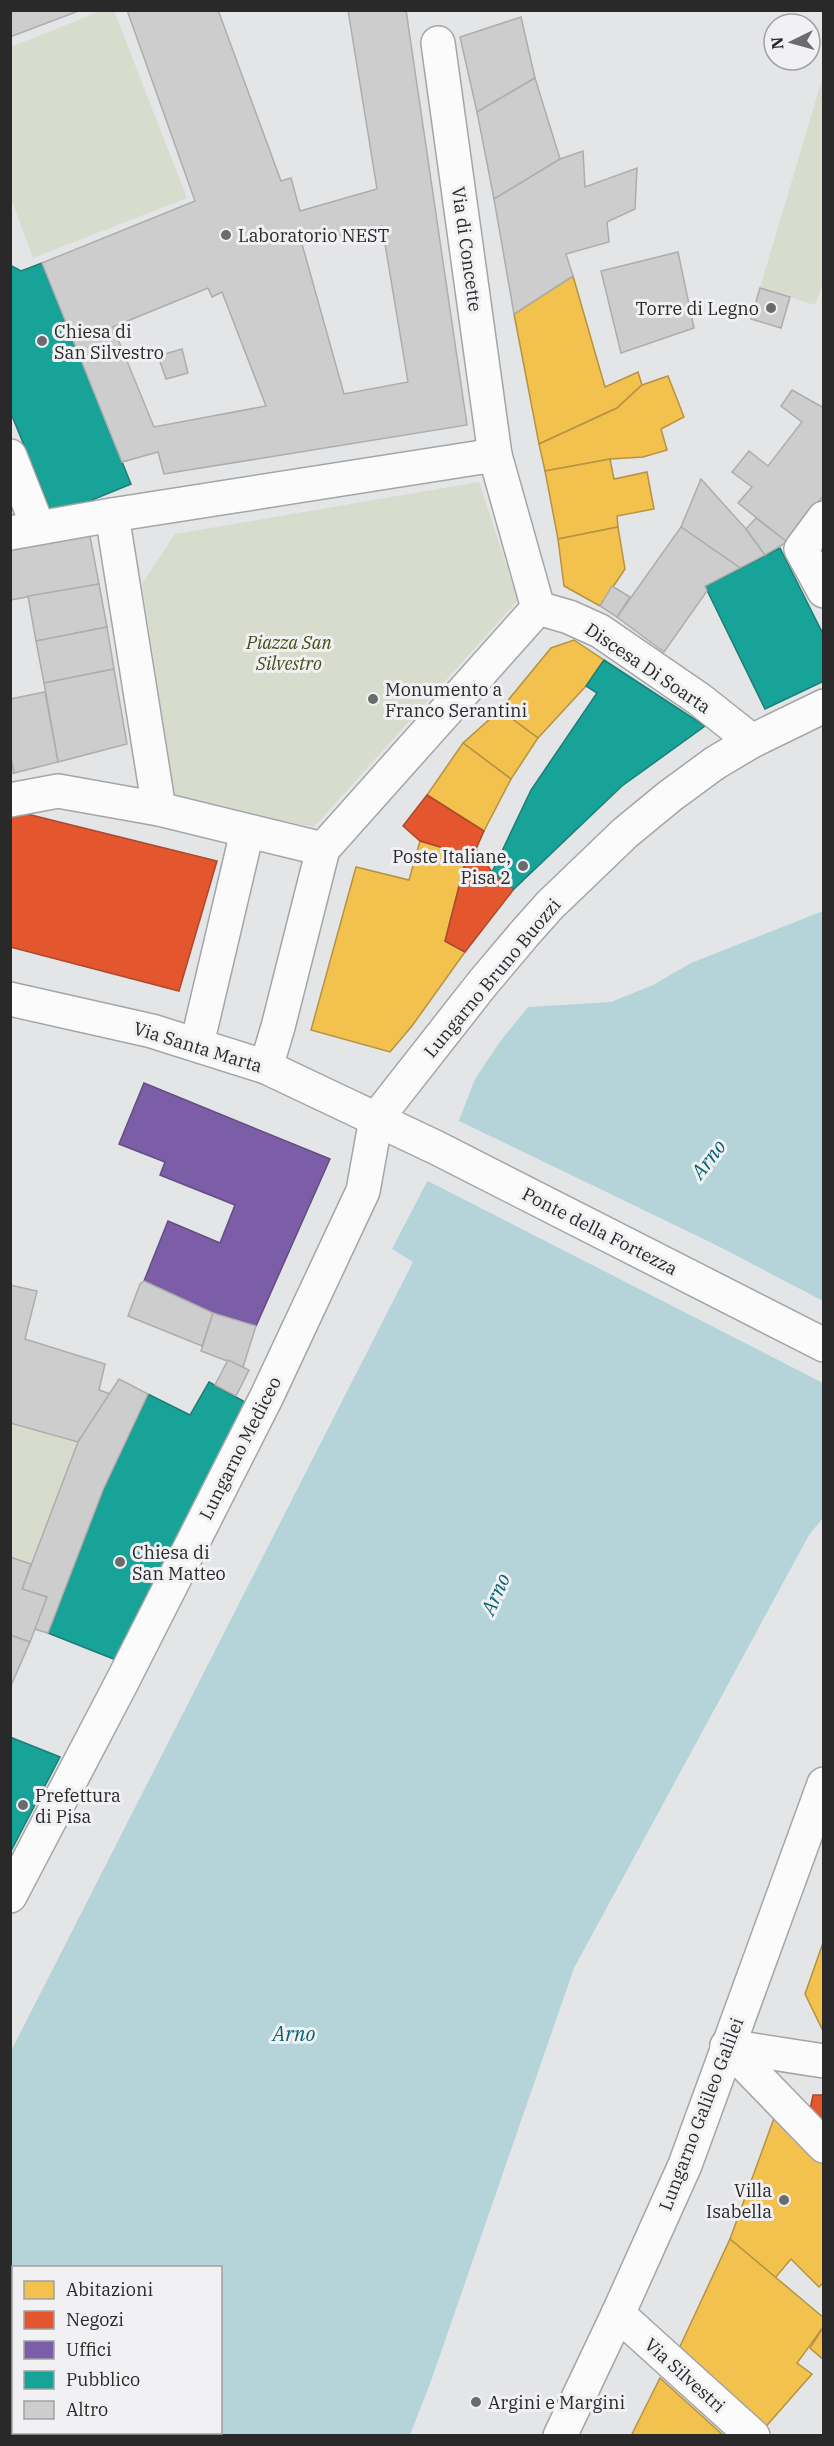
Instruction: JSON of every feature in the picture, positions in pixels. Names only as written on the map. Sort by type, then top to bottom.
[{"type":"street","name":"Via di Concette","points":[[438,43],[495,455]]},
{"type":"street","points":[[10,456],[24,530],[495,455],[538,608],[322,849],[281,1016],[266,1067]]},
{"type":"street","points":[[112,515],[159,810]]},
{"type":"street","points":[[824,518],[801,549],[824,591]]},
{"type":"street","name":"Discesa Di Soarta","points":[[538,608],[568,617],[600,631],[699,699],[752,741]]},
{"type":"street","name":"Lungarno Bruno Buozzi","points":[[376,1119],[482,984],[550,905],[625,833],[715,763],[752,741],[824,706]]},
{"type":"street","points":[[10,800],[58,791],[159,810],[322,849]]},
{"type":"street","points":[[197,1044],[247,832]]},
{"type":"street","name":"Via Santa Marta","points":[[10,999],[152,1031],[197,1044],[266,1067],[376,1119]]},
{"type":"street","name":"Ponte della Fortezza","points":[[376,1119],[824,1345]]},
{"type":"street","name":"Lungarno Mediceo","points":[[10,1896],[122,1682],[308,1310],[363,1191],[376,1119]]},
{"type":"street","name":"Lungarno Galileo Galilei","points":[[560,2436],[685,2165],[824,1784]]},
{"type":"street","points":[[727,2046],[824,2061]]},
{"type":"street","points":[[727,2046],[824,2146]]},
{"type":"street","name":"Via Silvestri","points":[[618,2314],[753,2436]]},
{"type":"green space","points":[[103,10],[114,11],[187,198],[33,258],[11,198],[11,47]]},
{"type":"green space","points":[[823,76],[823,282],[815,305],[760,288]]},
{"type":"green space","name":"Piazza San Silvestro","points":[[479,482],[518,600],[314,827],[175,799],[142,584],[175,534]]},
{"type":"green space","points":[[11,1423],[78,1442],[31,1564],[11,1557]]},
{"type":"water","name":"Arno","points":[[823,911],[823,1518],[809,1535],[574,1968],[431,2381],[410,2435],[11,2435],[10,2053],[413,1262],[392,1249],[460,1118],[475,1079],[499,1043],[528,1007],[611,1002],[653,985],[691,963]]},
{"type":"pier","points":[[457,1120],[716,1245],[823,1301],[823,1383],[426,1180]]},
{"type":"building: Abitazioni","points":[[573,276],[605,387],[638,372],[642,385],[617,408],[539,444],[514,314]]},
{"type":"building: Abitazioni","points":[[668,376],[684,417],[661,429],[667,450],[643,457],[610,459],[545,471],[539,444],[617,408],[642,385]]},
{"type":"building: Abitazioni","points":[[610,459],[614,479],[647,472],[654,509],[617,516],[618,527],[558,539],[545,471]]},
{"type":"building: Abitazioni","points":[[618,527],[625,569],[600,606],[564,586],[558,539]]},
{"type":"building: Abitazioni","points":[[574,640],[604,660],[586,686],[538,738],[500,710],[551,648]]},
{"type":"building: Abitazioni","points":[[500,710],[538,738],[511,779],[463,743]]},
{"type":"building: Abitazioni","points":[[463,743],[511,779],[484,831],[427,795]]},
{"type":"building: Abitazioni","points":[[420,841],[467,855],[445,941],[465,952],[412,1026],[390,1052],[311,1030],[356,867],[409,880]]},
{"type":"building: Abitazioni","points":[[824,1940],[824,2033],[805,1994]]},
{"type":"building: Abitazioni","name":"Villa Isabella","points":[[777,2110],[824,2162],[824,2282],[819,2287],[791,2259],[775,2278],[730,2239]]},
{"type":"building: Abitazioni","points":[[730,2239],[824,2318],[824,2326],[797,2363],[812,2374],[762,2431],[676,2355]]},
{"type":"building: Abitazioni","points":[[824,2326],[824,2360],[810,2348]]},
{"type":"building: Abitazioni","points":[[660,2378],[724,2436],[631,2436]]},
{"type":"building: Negozi","points":[[427,795],[484,831],[476,849],[467,855],[420,841],[403,826]]},
{"type":"building: Negozi","points":[[23,813],[217,861],[179,991],[10,947],[10,818]]},
{"type":"building: Negozi","points":[[476,849],[492,872],[514,889],[465,952],[445,941],[467,855]]},
{"type":"building: Negozi","points":[[813,2095],[824,2095],[824,2135],[808,2119]]},
{"type":"building: Uffici","points":[[144,1083],[330,1159],[256,1326],[213,1313],[144,1281],[168,1221],[220,1243],[235,1205],[160,1175],[165,1162],[119,1144]]},
{"type":"building: Pubblico","name":"Chiesa di San Silvestro","points":[[42,263],[131,484],[53,516],[10,411],[10,265],[21,271]]},
{"type":"building: Pubblico","points":[[780,548],[824,636],[824,681],[765,709],[705,586]]},
{"type":"building: Pubblico","points":[[604,660],[705,726],[622,786],[514,889],[492,872],[531,790],[597,693],[586,686]]},
{"type":"building: Pubblico","name":"Chiesa di San Matteo","points":[[209,1382],[245,1402],[116,1660],[48,1633],[103,1490],[148,1394],[190,1415]]},
{"type":"building: Pubblico","name":"Prefettura di Pisa","points":[[10,1737],[60,1757],[10,1853]]},
{"type":"building: Altro","points":[[10,10],[81,10],[10,37]]},
{"type":"building: Altro","name":"Laboratorio NEST","points":[[127,10],[218,10],[281,181],[291,178],[300,211],[377,189],[348,10],[406,10],[467,425],[164,474],[158,452],[122,462],[42,263],[195,201]],"holes":[[[382,226],[408,382],[344,394],[302,244]],[[208,288],[212,297],[222,292],[266,406],[154,427],[113,327]]]},
{"type":"building: Altro","points":[[521,17],[535,78],[477,112],[460,37]]},
{"type":"building: Altro","points":[[535,78],[560,159],[494,199],[477,112]]},
{"type":"building: Altro","points":[[583,151],[585,187],[637,168],[635,209],[607,222],[609,242],[566,254],[573,276],[514,314],[494,199],[560,159]]},
{"type":"building: Altro","points":[[678,252],[694,328],[621,353],[601,271]]},
{"type":"building: Altro","name":"Torre di Legno","points":[[760,288],[790,297],[781,328],[751,319]]},
{"type":"building: Altro","points":[[182,349],[188,373],[166,379],[158,356]]},
{"type":"building: Altro","points":[[792,390],[824,408],[824,495],[787,542],[738,503],[752,487],[732,472],[749,451],[768,466],[802,422],[781,406]]},
{"type":"building: Altro","points":[[701,479],[746,529],[765,555],[740,568],[681,527]]},
{"type":"building: Altro","points":[[756,518],[787,542],[765,555],[746,529]]},
{"type":"building: Altro","points":[[681,527],[740,568],[705,586],[707,591],[664,652],[617,617]]},
{"type":"building: Altro","points":[[89,531],[99,584],[10,600],[10,546]]},
{"type":"building: Altro","points":[[99,584],[107,627],[36,641],[28,596]]},
{"type":"building: Altro","points":[[612,586],[630,597],[617,617],[600,606]]},
{"type":"building: Altro","points":[[107,627],[114,669],[44,683],[36,641]]},
{"type":"building: Altro","points":[[114,669],[127,744],[58,762],[44,683]]},
{"type":"building: Altro","points":[[45,692],[58,762],[14,773],[10,754],[10,699]]},
{"type":"building: Altro","points":[[10,754],[14,773],[10,774]]},
{"type":"building: Altro","points":[[144,1281],[213,1313],[202,1346],[128,1316],[140,1284]]},
{"type":"building: Altro","points":[[10,1285],[37,1291],[25,1339],[105,1364],[99,1390],[110,1394],[78,1442],[10,1423]]},
{"type":"building: Altro","points":[[213,1313],[256,1326],[243,1367],[201,1351]]},
{"type":"building: Altro","points":[[228,1360],[249,1370],[236,1396],[215,1385]]},
{"type":"building: Altro","points":[[119,1379],[148,1394],[103,1490],[48,1633],[34,1629],[47,1597],[22,1589],[78,1442]]},
{"type":"building: Altro","points":[[10,1557],[31,1564],[22,1589],[47,1597],[30,1642],[10,1635]]},
{"type":"building: Altro","points":[[10,1635],[30,1642],[10,1688]]},
{"type":"place","name":"Laboratorio NEST","points":[[226,235]]},
{"type":"place","name":"Torre di Legno","points":[[771,308]]},
{"type":"place","name":"Chiesa di San Silvestro","points":[[42,341]]},
{"type":"place","name":"Monumento a Franco Serantini","points":[[373,699]]},
{"type":"place","name":"Poste Italiane, Pisa 2","points":[[523,866]]},
{"type":"place","name":"Chiesa di San Matteo","points":[[120,1562]]},
{"type":"place","name":"Prefettura di Pisa","points":[[23,1805]]},
{"type":"place","name":"Villa Isabella","points":[[784,2200]]},
{"type":"place","name":"Argini e Margini","points":[[476,2402]]}]
